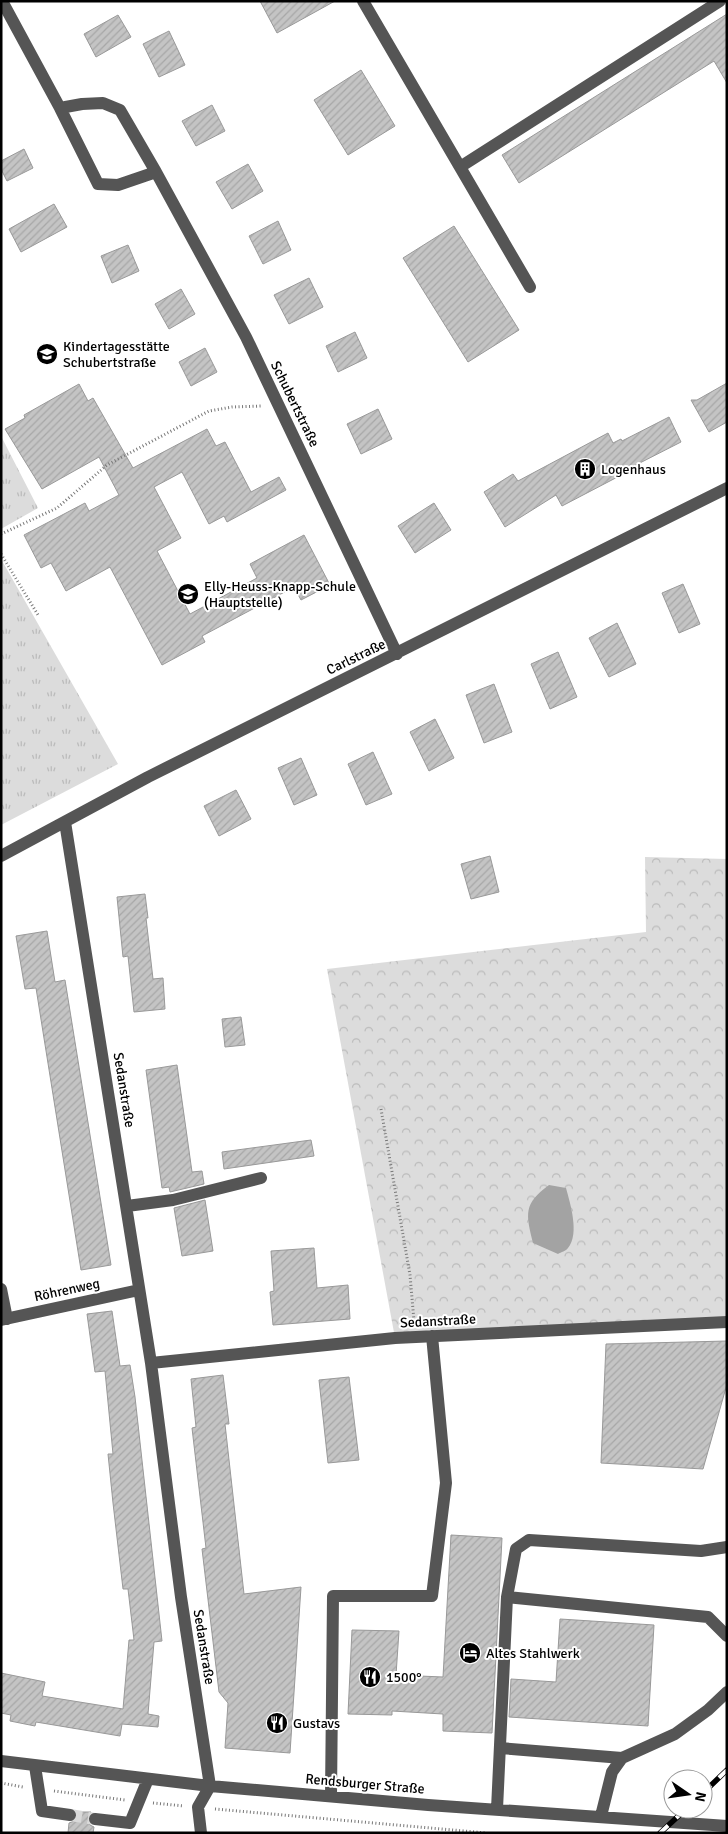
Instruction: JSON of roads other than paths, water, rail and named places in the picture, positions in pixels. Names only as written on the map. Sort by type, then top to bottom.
[{"type":"street","points":[[2,1],[60,108],[98,184],[118,185],[156,172]]},
{"type":"street","points":[[363,1],[530,287]]},
{"type":"street","points":[[460,167],[720,1]]},
{"type":"street","name":"Schubertstraße","points":[[60,108],[82,104],[103,104],[120,110],[246,337],[397,654]]},
{"type":"street","name":"Carlstraße","points":[[1,856],[148,777],[727,488]]},
{"type":"street","name":"Sedanstraße","points":[[65,822],[152,1363],[181,1597],[210,1786]]},
{"type":"street","points":[[127,1206],[173,1200],[261,1178]]},
{"type":"street","points":[[1,1289],[4,1319]]},
{"type":"street","name":"Röhrenweg","points":[[4,1319],[139,1290]]},
{"type":"street","name":"Sedanstraße","points":[[152,1363],[415,1337],[727,1322]]},
{"type":"street","points":[[331,1796],[332,1596],[432,1596],[446,1483],[432,1336]]},
{"type":"street","points":[[497,1808],[507,1597],[516,1549],[529,1540],[701,1551],[727,1547]]},
{"type":"street","points":[[507,1597],[708,1617],[727,1636]]},
{"type":"street","points":[[500,1748],[622,1758],[676,1734],[708,1710],[727,1692]]},
{"type":"street","points":[[601,1816],[612,1772],[622,1758]]},
{"type":"street","name":"Rendsburger Straße","points":[[1,1760],[35,1766],[210,1786],[601,1816],[721,1828]]},
{"type":"street","points":[[35,1766],[42,1811],[70,1816]]},
{"type":"street","points":[[96,1819],[130,1823],[148,1779]]},
{"type":"street","points":[[201,1833],[198,1807],[210,1786]]},
{"type":"tunnel","points":[[70,1815],[95,1819]]},
{"type":"railway","points":[[713,1783],[727,1770]]},
{"type":"railway","points":[[660,1833],[675,1819]]},
{"type":"place","name":"Kindertagesstätte Schubertstraße","points":[[47,354]]},
{"type":"place","name":"Logenhaus","points":[[585,469]]},
{"type":"place","name":"Elly-Heuss-Knapp-Schule (Hauptstelle)","points":[[188,594]]},
{"type":"place","name":"Altes Stahlwerk","points":[[470,1653]]},
{"type":"place","name":"1500°","points":[[370,1677]]},
{"type":"place","name":"Gustavs","points":[[277,1723]]}]
